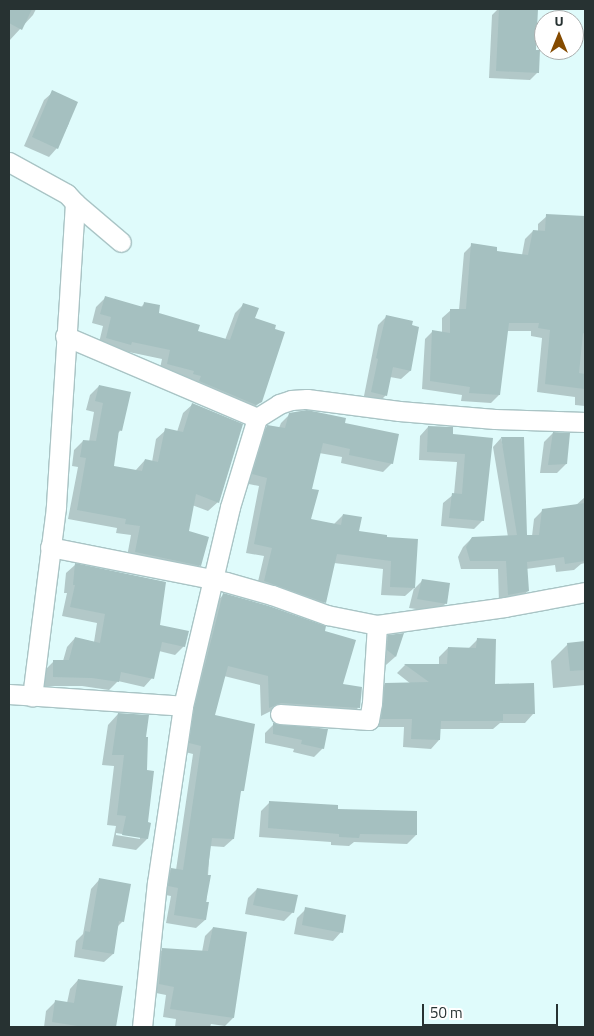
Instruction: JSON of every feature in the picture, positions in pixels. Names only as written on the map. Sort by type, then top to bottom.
[{"type":"street","points":[[9,162],[67,194],[121,242]]},
{"type":"street","points":[[32,696],[56,507],[65,336],[75,203]]},
{"type":"street","points":[[65,336],[257,418]]},
{"type":"street","points":[[142,1027],[157,883],[183,706],[230,507],[257,418],[280,404],[291,400],[307,399],[399,412],[495,419],[585,422]]},
{"type":"street","points":[[50,547],[248,588],[328,615],[377,625],[505,607],[585,592]]},
{"type":"street","points":[[280,714],[361,721],[370,719],[377,625]]},
{"type":"street","points":[[9,694],[183,706]]},
{"type":"building","points":[[9,9],[32,9],[22,30],[9,23]]},
{"type":"building","points":[[499,9],[538,9],[534,10],[534,60],[540,60],[539,73],[496,71]]},
{"type":"building","points":[[52,90],[78,102],[58,149],[32,137]]},
{"type":"building","points":[[546,214],[585,216],[585,334],[583,333],[579,373],[585,374],[585,389],[545,384],[550,330],[538,328],[539,323],[509,323],[500,395],[469,393],[470,387],[430,381],[432,330],[450,333],[450,309],[466,309],[471,243],[497,247],[497,251],[528,255],[533,230],[545,231]]},
{"type":"building","points":[[105,296],[143,307],[144,302],[160,305],[159,313],[200,325],[198,331],[230,340],[243,303],[259,308],[255,318],[276,325],[275,329],[285,332],[262,402],[256,405],[199,381],[201,376],[193,374],[194,371],[167,364],[170,350],[132,342],[131,345],[106,338],[111,317],[100,314]]},
{"type":"building","points":[[386,315],[413,321],[412,325],[419,327],[411,371],[393,367],[387,396],[371,392],[378,359],[376,358]]},
{"type":"building","points":[[99,385],[131,392],[122,431],[119,430],[114,466],[142,471],[145,459],[158,462],[165,428],[183,432],[192,403],[243,424],[219,503],[196,494],[189,531],[209,537],[201,566],[135,552],[140,526],[125,524],[126,519],[77,510],[86,458],[80,457],[83,440],[96,441],[103,403],[95,401]]},
{"type":"building","points":[[307,410],[346,418],[345,423],[399,434],[393,464],[349,455],[350,449],[323,443],[312,489],[319,490],[311,519],[341,525],[343,514],[362,517],[359,531],[387,535],[387,537],[418,539],[415,588],[390,587],[391,561],[337,554],[326,603],[264,581],[272,548],[254,544],[267,478],[252,474],[267,425],[285,428],[289,413]]},
{"type":"building","points":[[428,426],[453,427],[453,434],[493,438],[484,521],[449,518],[452,493],[462,494],[465,454],[427,452]]},
{"type":"building","points":[[553,432],[570,433],[567,464],[548,465]]},
{"type":"building","points":[[501,437],[524,437],[527,535],[539,535],[542,509],[585,503],[585,561],[565,564],[564,557],[527,562],[529,591],[508,595],[506,561],[470,561],[466,547],[472,537],[517,535]]},
{"type":"building","points":[[75,563],[166,582],[160,625],[189,631],[185,647],[162,642],[154,679],[121,672],[119,682],[92,678],[53,677],[53,660],[69,660],[75,637],[100,643],[105,614],[70,607],[75,585],[73,585]]},
{"type":"building","points":[[422,579],[450,583],[447,604],[417,599]]},
{"type":"building","points":[[223,593],[269,606],[326,626],[325,631],[356,640],[343,684],[362,687],[360,708],[281,703],[269,708],[268,676],[228,666],[215,715],[255,724],[244,791],[241,791],[234,839],[212,838],[207,875],[211,875],[206,902],[209,902],[206,920],[174,915],[178,888],[168,886],[171,868],[183,870],[201,746],[189,743],[194,708]]},
{"type":"building","points":[[404,633],[396,657],[387,650],[388,635]]},
{"type":"building","points":[[477,638],[496,639],[495,684],[534,683],[535,714],[503,714],[503,721],[441,721],[440,740],[411,739],[412,719],[381,719],[385,683],[429,682],[404,664],[447,664],[448,647],[476,648]]},
{"type":"building","points":[[585,641],[585,670],[570,671],[567,643]]},
{"type":"building","points":[[118,713],[149,715],[146,737],[148,737],[147,770],[154,771],[148,822],[151,823],[148,839],[122,835],[126,816],[117,815],[124,755],[112,755]]},
{"type":"building","points":[[273,723],[328,729],[324,749],[301,744],[302,740],[273,734]]},
{"type":"building","points":[[269,801],[338,805],[338,809],[417,811],[417,835],[360,834],[359,838],[339,837],[339,834],[268,828]]},
{"type":"building","points":[[99,878],[131,884],[124,922],[119,921],[114,954],[82,949],[85,931],[90,932]]},
{"type":"building","points":[[257,888],[298,895],[294,913],[253,905]]},
{"type":"building","points":[[305,907],[346,915],[343,933],[302,925]]},
{"type":"building","points":[[213,927],[247,932],[234,1018],[170,1009],[174,987],[159,984],[162,948],[208,951]]},
{"type":"building","points":[[78,979],[123,986],[116,1027],[84,1027],[52,1022],[55,1000],[74,1003]]}]
